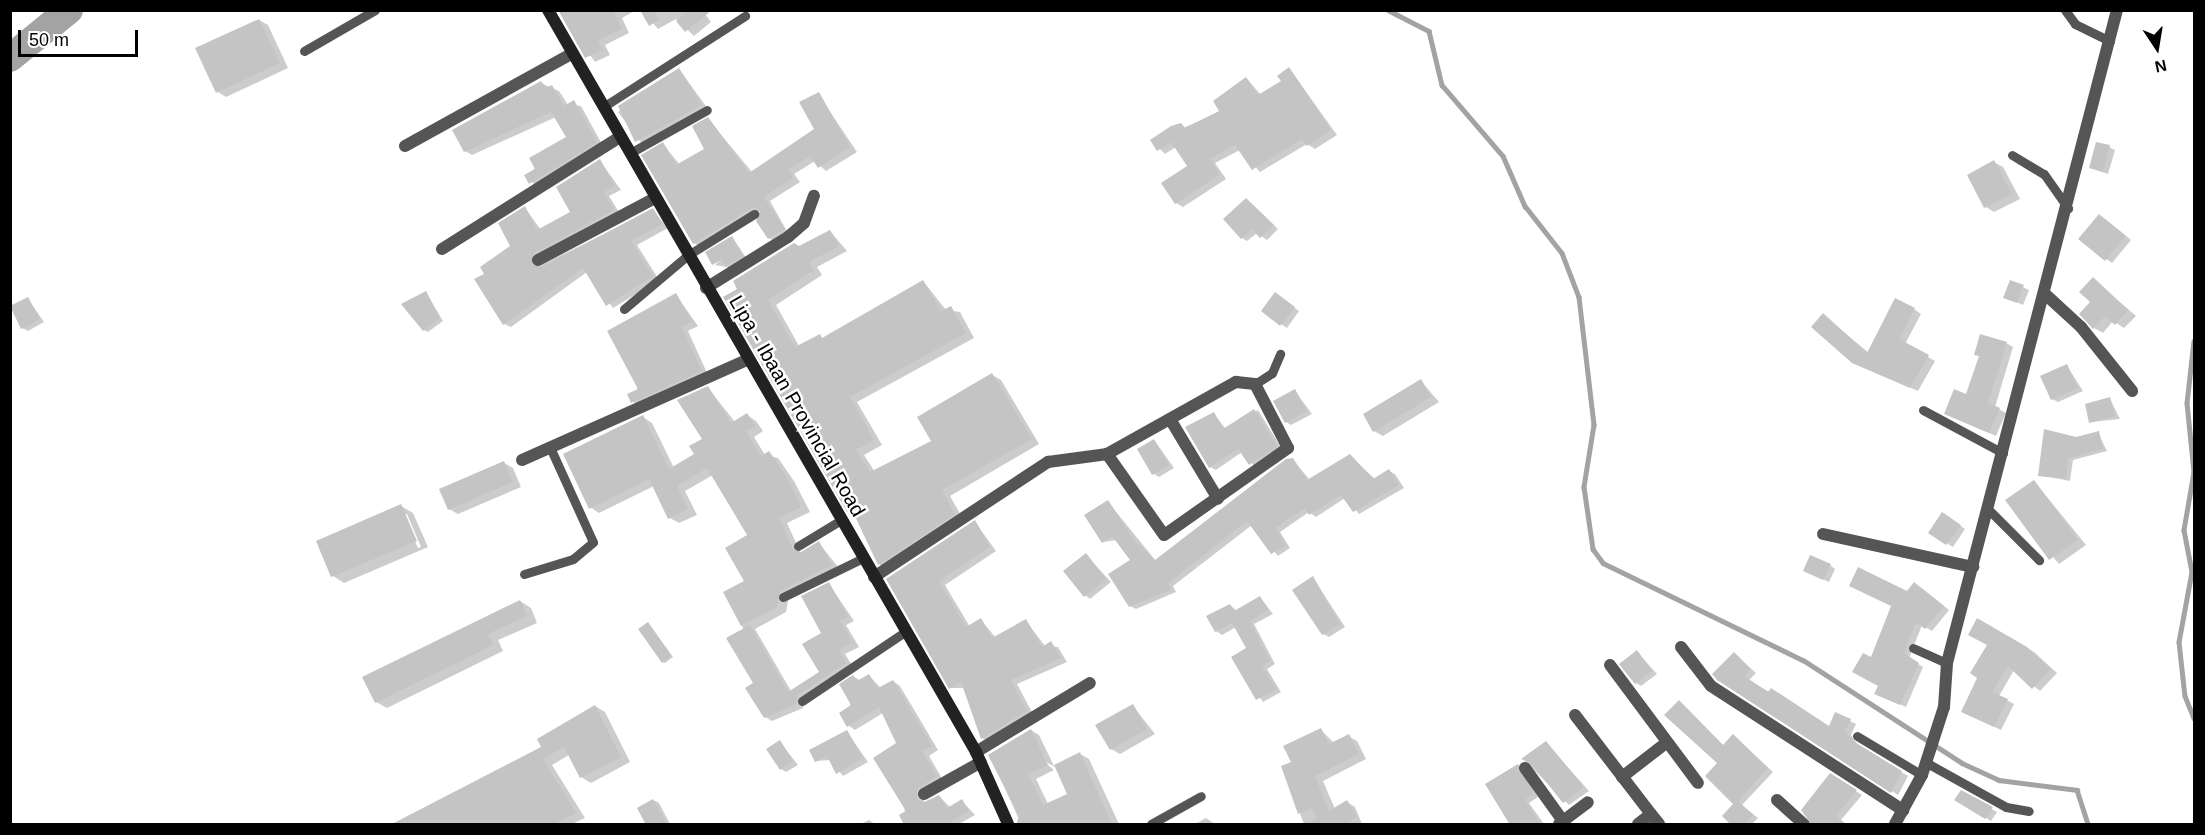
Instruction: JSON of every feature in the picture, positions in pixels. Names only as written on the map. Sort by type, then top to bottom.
[{"type":"main road","name":"Lipa - Ibaan Provincial Road","points":[[548,10],[747,360],[978,757],[1008,825]]},
{"type":"street","points":[[1894,825],[1922,775],[1935,736],[1947,663],[2068,208],[2117,10]]},
{"type":"street","points":[[405,146],[572,54]]},
{"type":"street","points":[[442,249],[620,137]]},
{"type":"street","points":[[706,288],[789,237],[804,223],[814,196]]},
{"type":"street","points":[[538,260],[655,198]]},
{"type":"street","points":[[2045,294],[2081,327],[2132,391]]},
{"type":"street","points":[[522,460],[747,360]]},
{"type":"street","points":[[874,577],[1048,462],[1107,454],[1236,382],[1255,384],[1288,448],[1164,535],[1107,454]]},
{"type":"street","points":[[1170,419],[1218,499]]},
{"type":"street","points":[[1823,534],[1973,567]]},
{"type":"street","points":[[1681,647],[1711,686],[1903,810]]},
{"type":"street","points":[[1610,665],[1698,783]]},
{"type":"street","points":[[924,794],[1090,683]]},
{"type":"street","points":[[1575,715],[1659,825]]},
{"type":"street","points":[[1622,777],[1666,743]]},
{"type":"street","points":[[1525,768],[1561,823],[1588,802]]},
{"type":"street","points":[[1777,800],[1804,825]]},
{"type":"street","points":[[1638,825],[1651,814]]},
{"type":"lane","points":[[304,51],[375,10]]},
{"type":"lane","points":[[2066,10],[2076,24],[2110,41]]},
{"type":"lane","points":[[603,107],[745,16]]},
{"type":"lane","points":[[630,153],[707,110]]},
{"type":"lane","points":[[2012,156],[2044,174],[2068,208]]},
{"type":"lane","points":[[624,309],[688,255],[754,214]]},
{"type":"lane","points":[[1255,384],[1272,373],[1280,354]]},
{"type":"lane","points":[[1923,410],[2003,453]]},
{"type":"lane","points":[[524,574],[573,559],[593,542],[550,447]]},
{"type":"lane","points":[[1989,510],[2039,560]]},
{"type":"lane","points":[[798,546],[841,520]]},
{"type":"lane","points":[[783,597],[863,558]]},
{"type":"lane","points":[[802,701],[906,631]]},
{"type":"lane","points":[[1913,648],[1947,663]]},
{"type":"lane","points":[[1857,736],[1922,775]]},
{"type":"lane","points":[[1928,758],[2006,807],[2029,811]]},
{"type":"lane","points":[[1151,825],[1201,796]]},
{"type":"building","points":[[558,10],[613,10],[622,29],[598,40],[603,50],[585,58]]},
{"type":"building","points":[[640,10],[654,10],[659,20],[649,26]]},
{"type":"building","points":[[689,10],[712,10],[685,32],[676,21]]},
{"type":"building","points":[[259,19],[280,63],[216,93],[195,48]]},
{"type":"building","points":[[1289,67],[1331,130],[1307,146],[1302,139],[1252,170],[1235,145],[1210,159],[1220,174],[1175,204],[1161,183],[1187,166],[1171,142],[1157,151],[1150,140],[1171,126],[1181,123],[1185,128],[1219,111],[1213,101],[1246,77],[1258,95],[1281,81],[1277,76]]},
{"type":"building","points":[[679,68],[702,105],[635,142],[618,106]]},
{"type":"building","points":[[541,81],[546,88],[552,85],[564,106],[574,100],[597,142],[529,184],[524,175],[535,169],[529,158],[566,137],[551,112],[464,152],[452,130]]},
{"type":"building","points":[[819,92],[850,147],[818,168],[810,156],[788,170],[793,178],[764,197],[785,229],[768,239],[756,221],[760,211],[753,207],[693,244],[641,155],[663,142],[676,165],[704,149],[692,126],[708,117],[749,173],[814,129],[799,102]]},
{"type":"building","points":[[2096,142],[2110,145],[2103,172],[2089,168]]},
{"type":"building","points":[[600,159],[615,186],[604,192],[614,210],[534,253],[531,263],[542,267],[653,208],[662,224],[631,241],[653,276],[606,306],[583,268],[503,325],[474,279],[484,274],[480,267],[510,246],[498,223],[525,206],[537,230],[570,212],[556,187]]},
{"type":"building","points":[[1994,160],[2012,194],[1984,208],[1967,175]]},
{"type":"building","points":[[1246,198],[1274,225],[1260,238],[1252,229],[1241,239],[1223,219]]},
{"type":"building","points":[[2099,214],[2126,236],[2105,261],[2078,239]]},
{"type":"building","points":[[830,230],[839,246],[809,262],[814,270],[768,300],[795,347],[820,334],[822,338],[923,280],[941,311],[951,306],[966,333],[850,397],[874,440],[856,450],[870,472],[931,441],[917,417],[992,373],[1032,439],[942,490],[955,514],[878,565],[852,510],[847,512],[723,297],[737,289],[733,281],[794,243],[799,246]]},
{"type":"building","points":[[732,236],[743,256],[725,266],[722,260],[712,265],[705,252]]},
{"type":"building","points":[[2093,277],[2128,310],[2115,325],[2105,316],[2093,329],[2079,314],[2090,302],[2079,292]]},
{"type":"building","points":[[2010,280],[2024,285],[2017,303],[2003,298]]},
{"type":"building","points":[[426,291],[440,318],[423,331],[401,304]]},
{"type":"building","points":[[1275,292],[1295,307],[1280,326],[1261,311]]},
{"type":"building","points":[[676,293],[692,321],[682,327],[702,371],[631,403],[627,394],[638,389],[607,331]]},
{"type":"building","points":[[28,297],[40,319],[21,329],[10,306]]},
{"type":"building","points":[[1895,298],[1915,308],[1899,339],[1929,355],[1910,388],[1852,363],[1811,327],[1823,313],[1867,353]]},
{"type":"building","points":[[1980,334],[2007,342],[1988,403],[2000,408],[1989,433],[1944,414],[1954,389],[1966,394],[1979,356],[1974,355]]},
{"type":"building","points":[[2067,364],[2078,388],[2051,400],[2040,376]]},
{"type":"building","points":[[1421,379],[1431,397],[1373,432],[1363,414]]},
{"type":"building","points":[[708,386],[731,423],[747,413],[755,426],[746,431],[761,456],[769,451],[785,474],[801,507],[779,518],[793,550],[801,552],[819,541],[832,565],[780,591],[777,607],[741,626],[723,592],[744,581],[725,548],[747,535],[707,468],[677,486],[688,509],[668,519],[649,479],[589,509],[563,454],[643,415],[669,469],[694,454],[689,446],[702,439],[677,400]]},
{"type":"building","points":[[1295,389],[1307,411],[1285,423],[1273,401]]},
{"type":"building","points":[[2110,397],[2115,416],[2089,423],[2085,404]]},
{"type":"building","points":[[1254,409],[1277,446],[1249,465],[1238,449],[1209,468],[1185,427],[1214,412],[1223,429]]},
{"type":"building","points":[[2044,429],[2076,437],[2099,431],[2103,449],[2068,458],[2066,479],[2038,476]]},
{"type":"building","points":[[1154,439],[1169,465],[1152,475],[1137,449]]},
{"type":"building","points":[[1350,454],[1373,479],[1389,469],[1399,485],[1353,512],[1341,495],[1309,515],[1305,508],[1275,528],[1286,545],[1271,554],[1247,521],[1168,583],[1172,589],[1129,607],[1108,574],[1130,560],[1112,536],[1102,543],[1084,515],[1108,500],[1134,540],[1155,560],[1286,459],[1293,458],[1307,480]]},
{"type":"building","points":[[504,461],[513,482],[448,510],[439,489]]},
{"type":"building","points":[[2034,480],[2078,540],[2049,560],[2005,500]]},
{"type":"building","points":[[401,504],[417,541],[331,577],[316,541]]},
{"type":"building","points":[[1942,512],[1961,525],[1946,545],[1928,533]]},
{"type":"building","points":[[975,520],[990,547],[939,581],[966,627],[981,618],[992,638],[1026,619],[1042,647],[1051,641],[1061,658],[1011,680],[1027,711],[981,739],[961,682],[949,689],[886,579]]},
{"type":"building","points":[[1086,553],[1106,579],[1084,597],[1063,571]]},
{"type":"building","points":[[1810,555],[1831,564],[1823,580],[1803,571]]},
{"type":"building","points":[[1858,567],[1907,591],[1914,582],[1944,606],[1925,629],[1916,622],[1904,653],[1919,663],[1900,705],[1874,694],[1878,686],[1852,672],[1863,653],[1871,657],[1891,606],[1849,586]]},
{"type":"building","points":[[1313,576],[1340,624],[1322,635],[1292,590]]},
{"type":"building","points":[[829,582],[848,617],[840,621],[852,642],[839,650],[846,663],[798,695],[796,704],[764,718],[745,688],[753,683],[726,638],[750,625],[788,692],[819,672],[802,644],[821,633],[801,596]]},
{"type":"building","points":[[1260,596],[1268,610],[1250,621],[1270,661],[1262,666],[1276,689],[1256,700],[1231,657],[1246,648],[1232,623],[1215,632],[1206,616],[1230,604],[1234,611]]},
{"type":"building","points":[[520,600],[527,616],[488,634],[493,645],[375,703],[362,677]]},
{"type":"building","points":[[1977,618],[2027,647],[2051,669],[2032,689],[2008,666],[1992,692],[2008,699],[1994,727],[1961,712],[1977,678],[1970,673],[1987,645],[1968,635]]},
{"type":"building","points":[[648,622],[671,656],[662,663],[638,629]]},
{"type":"building","points":[[1637,650],[1652,671],[1635,684],[1619,664]]},
{"type":"building","points":[[1734,652],[1751,669],[1744,676],[1768,692],[1771,688],[1829,726],[1835,712],[1851,719],[1845,731],[1853,741],[1902,771],[1891,793],[1717,680],[1712,674]]},
{"type":"building","points":[[869,674],[878,688],[893,680],[932,746],[922,751],[937,776],[917,789],[917,799],[924,802],[939,795],[947,808],[962,799],[969,811],[945,825],[904,825],[899,815],[906,811],[873,758],[896,743],[879,707],[847,727],[839,713],[851,705],[839,684],[853,675],[857,681]]},
{"type":"building","points":[[1679,700],[1723,745],[1733,734],[1768,768],[1738,801],[1753,815],[1744,825],[1731,825],[1722,816],[1733,804],[1705,776],[1717,763],[1664,715]]},
{"type":"building","points":[[1133,704],[1147,729],[1110,750],[1095,725]]},
{"type":"building","points":[[595,705],[621,757],[580,778],[564,747],[543,759],[576,813],[551,825],[390,825],[541,747],[537,739]]},
{"type":"building","points":[[1321,728],[1329,744],[1349,734],[1359,754],[1315,776],[1329,811],[1347,800],[1357,817],[1345,825],[1307,825],[1317,818],[1311,808],[1298,814],[1281,766],[1291,762],[1283,746]]},
{"type":"building","points":[[1031,729],[1048,765],[1028,774],[1043,805],[1067,794],[1054,765],[1080,752],[1112,825],[1016,825],[1019,816],[988,755]]},
{"type":"building","points":[[847,730],[863,758],[836,774],[827,756],[815,762],[809,750]]},
{"type":"building","points":[[780,740],[793,761],[780,770],[766,749]]},
{"type":"building","points":[[1546,741],[1584,787],[1563,803],[1531,763],[1521,759]]},
{"type":"building","points":[[1518,764],[1533,793],[1525,800],[1541,825],[1510,825],[1485,784]]},
{"type":"building","points":[[1830,773],[1857,790],[1836,816],[1846,825],[1812,825],[1801,810]]},
{"type":"building","points":[[1961,790],[1993,807],[1985,819],[1954,800]]},
{"type":"building","points":[[653,799],[667,825],[646,825],[637,808]]},
{"type":"waterway","points":[[10,58],[69,10]]},
{"type":"waterway","points":[[1388,10],[1429,31],[1442,85],[1503,156],[1525,206],[1562,253],[1579,297],[1594,425],[1584,487],[1593,549],[1603,563],[1803,660],[1962,763],[1999,780],[2077,790],[2088,824]]},
{"type":"waterway","points":[[2194,341],[2187,403],[2194,472],[2184,530],[2192,572],[2179,642],[2185,696],[2194,718]]}]
